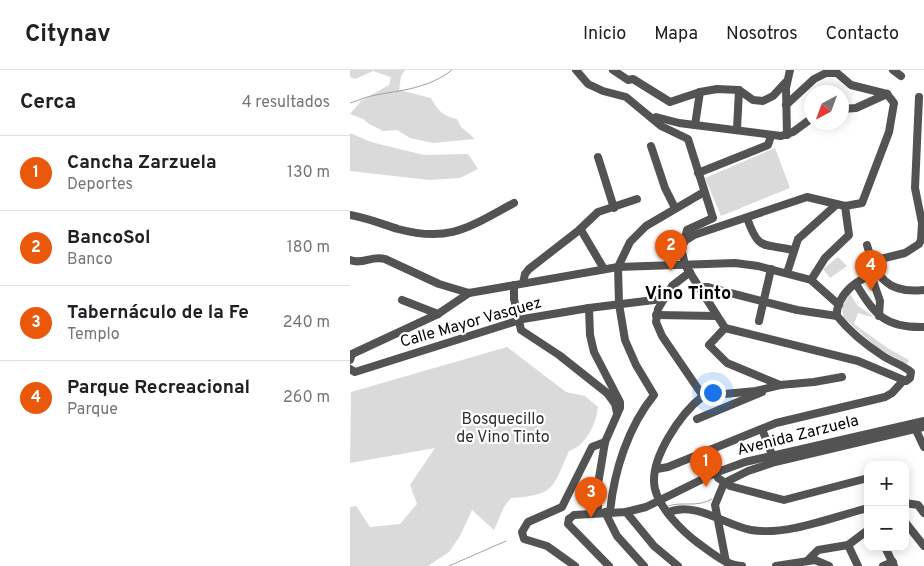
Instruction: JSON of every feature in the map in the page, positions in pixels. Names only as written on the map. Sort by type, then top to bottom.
[{"type":"street","points":[[576,70],[588,84],[603,91],[626,97],[661,126],[688,139],[713,218],[688,230],[681,251],[684,264],[725,328],[858,361],[903,381]]},
{"type":"street","points":[[613,70],[624,78],[633,79],[660,98],[670,102],[700,92],[717,89],[739,90],[753,100],[763,101],[773,96],[786,82]]},
{"type":"street","points":[[787,135],[786,82],[790,70]]},
{"type":"street","points":[[893,70],[901,76]]},
{"type":"street","points":[[684,242],[694,235],[807,197],[845,206],[859,205],[864,202],[889,132],[894,106],[893,100],[887,94],[851,85],[837,73],[826,73],[814,79],[786,105]]},
{"type":"street","points":[[738,129],[739,90]]},
{"type":"street","points":[[695,125],[700,92]]},
{"type":"street","points":[[849,108],[856,108],[887,94]]},
{"type":"street","points":[[872,261],[905,252],[919,244],[921,240],[922,223],[915,188],[919,97]]},
{"type":"street","points":[[653,119],[656,117],[695,125],[738,129],[771,136],[787,135],[804,123]]},
{"type":"street","points":[[698,173],[768,145],[771,136]]},
{"type":"street","points":[[651,146],[665,188],[675,208]]},
{"type":"street","points":[[598,156],[614,208]]},
{"type":"street","points":[[605,513],[626,445],[640,415],[654,395],[630,354],[625,340],[619,304],[618,267],[630,242],[646,226],[704,192]]},
{"type":"street","points":[[523,283],[525,274],[529,269],[580,230],[598,212],[637,200]]},
{"type":"street","points":[[350,215],[422,234],[440,235],[466,229],[514,203]]},
{"type":"street","points":[[787,273],[793,250],[800,236],[827,215],[836,205]]},
{"type":"street","points":[[811,280],[826,258],[849,235],[845,206]]},
{"type":"street","points":[[747,218],[758,241],[766,246],[793,250]]},
{"type":"street","points":[[580,230],[604,269]]},
{"type":"street","points":[[867,245],[880,301],[879,316]]},
{"type":"street","points":[[350,260],[359,263],[380,258],[439,284],[469,293]]},
{"type":"street","points":[[350,360],[352,354],[438,314],[469,293],[618,267],[735,263],[771,269],[811,280],[838,305]]},
{"type":"street","points":[[759,321],[771,269]]},
{"type":"street","points":[[690,272],[672,286],[662,299],[656,315],[658,330],[703,396]]},
{"type":"street","points":[[837,316],[838,305],[863,278],[875,276],[897,287],[910,290],[924,290]]},
{"type":"street","points":[[856,284],[871,310],[879,316],[897,326],[924,328]]},
{"type":"street","points":[[514,286],[518,326],[527,336],[559,355],[607,393],[615,404],[617,414]]},
{"type":"street","points":[[657,468],[668,467],[787,420],[885,397],[892,393],[903,381],[910,378],[911,372],[867,345],[837,316],[797,310],[700,287]]},
{"type":"street","name":"Calle Mayor Vasquez","points":[[350,369],[355,372],[518,322],[589,308],[662,299]]},
{"type":"street","points":[[402,300],[438,314]]},
{"type":"street","points":[[589,308],[590,335],[594,352],[619,398],[620,408],[604,442],[598,484],[605,513],[617,536],[644,566]]},
{"type":"street","points":[[656,315],[716,316]]},
{"type":"street","points":[[725,328],[709,345],[727,363],[780,385]]},
{"type":"street","points":[[742,566],[726,562],[686,533],[665,507],[654,482],[669,435],[703,396],[842,377]]},
{"type":"street","points":[[697,419],[747,399],[764,389]]},
{"type":"street","name":"Avenida Zarzuela","points":[[724,483],[774,459],[924,421]]},
{"type":"street","name":"Avenida Zarzuela","points":[[605,513],[626,513],[650,506],[665,507],[714,472],[924,427]]},
{"type":"street","points":[[915,428],[924,447]]},
{"type":"street","points":[[762,429],[774,459]]},
{"type":"street","points":[[575,566],[548,546],[522,536],[522,529],[528,522],[561,509],[592,447],[604,442]]},
{"type":"street","points":[[714,472],[724,483],[763,496],[788,500],[864,479]]},
{"type":"street","points":[[724,483],[715,505],[726,562]]},
{"type":"street","points":[[909,503],[918,504],[924,513]]},
{"type":"street","points":[[665,507],[690,510],[749,529],[766,531],[834,518],[864,509]]},
{"type":"street","points":[[605,513],[574,515],[568,521],[609,566]]},
{"type":"street","points":[[626,513],[654,546],[678,566]]},
{"type":"street","points":[[909,527],[924,546]]},
{"type":"street","points":[[807,561],[811,555],[822,548],[848,544],[864,533]]},
{"type":"street","points":[[848,544],[858,566]]},
{"type":"street","points":[[883,566],[893,564],[887,551]]},
{"type":"street","points":[[776,566],[815,560],[830,566]]},
{"type":"green space","points":[[350,70],[405,70],[401,76],[399,90],[431,98],[441,112],[448,117],[457,119],[461,127],[475,139],[433,143],[410,138],[397,130],[383,131],[363,119],[350,114],[361,101],[389,85],[391,77],[373,71],[355,79],[350,77]]},
{"type":"green space","points":[[350,133],[371,142],[424,155],[468,154],[478,169],[460,178],[429,180],[350,171]]},
{"type":"green space","points":[[775,148],[790,188],[721,216],[705,178]]},
{"type":"green space","points":[[838,257],[847,266],[830,278],[823,269]]},
{"type":"green space","points":[[850,294],[858,306],[872,315],[871,317],[858,313],[854,324],[889,349],[909,360],[907,364],[877,348],[843,317],[842,306]]},
{"type":"green space","name":"Bosquecillo de Vino Tinto","points":[[507,347],[566,392],[585,396],[598,407],[589,434],[580,444],[569,451],[555,482],[550,488],[536,495],[511,498],[504,507],[494,530],[472,510],[460,536],[449,552],[428,566],[350,566],[350,507],[356,506],[370,527],[400,524],[417,504],[410,485],[435,448],[350,463],[351,392]]},
{"type":"waterway","points":[[350,103],[425,85],[452,70]]},
{"type":"waterway","points":[[668,506],[695,504],[712,499]]},
{"type":"waterway","points":[[449,566],[506,541]]},
{"type":"place","name":"BancoSol","points":[[671,271]]},
{"type":"place","name":"Parque Recreacional","points":[[871,291]]},
{"type":"place","name":"Cancha Zarzuela","points":[[706,487]]},
{"type":"place","name":"Tabernáculo de la Fe","points":[[591,518]]},
{"type":"district","name":"Vino Tinto","points":[[688,294]]}]
